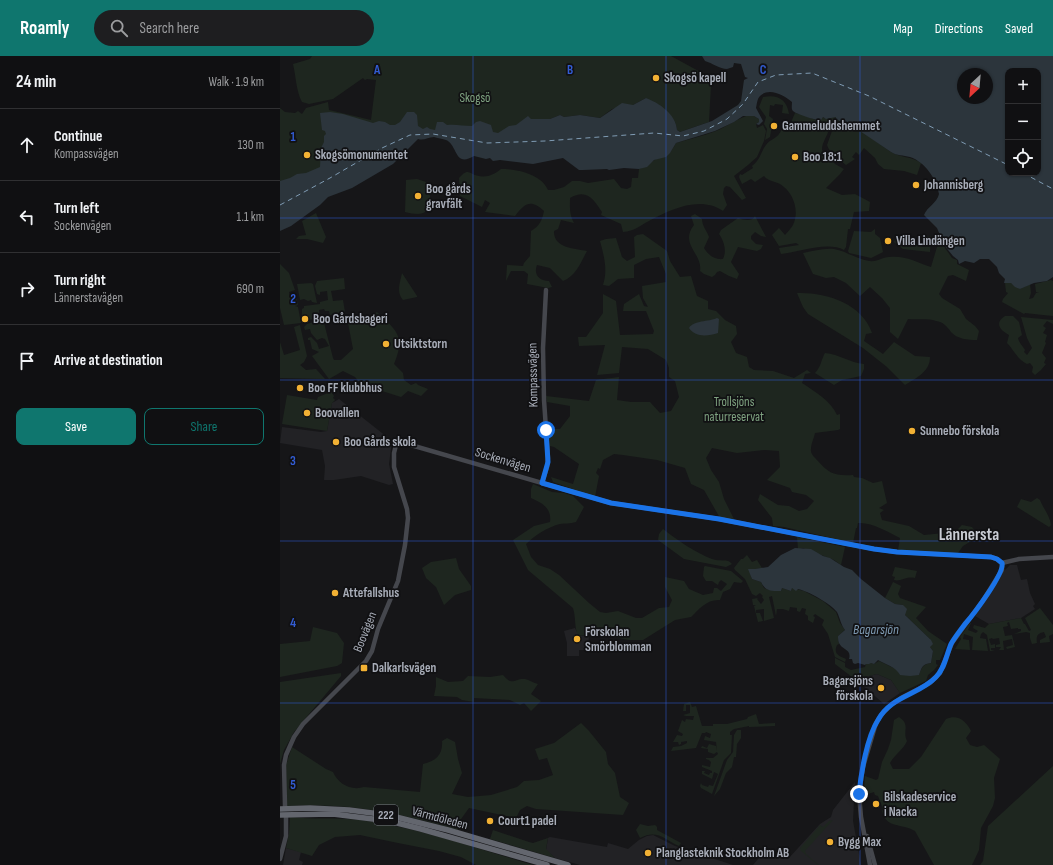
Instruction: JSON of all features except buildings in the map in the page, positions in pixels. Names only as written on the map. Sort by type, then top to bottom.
[{"type":"highway","name":"Värmdöleden","points":[[283,807],[349,810],[388,816],[448,830],[568,865]]},
{"type":"highway","name":"Värmdöleden","points":[[283,816],[333,814],[389,821],[547,865]]},
{"type":"street","name":"Kompassvägen","points":[[542,483],[548,458],[544,400],[543,348],[546,290]]},
{"type":"street","name":"Sockenvägen","points":[[397,441],[611,503],[719,519],[874,549],[897,552],[991,557],[1002,563]]},
{"type":"street","name":"Boovägen","points":[[283,807],[284,769],[286,754],[290,744],[303,724],[362,666],[369,656],[398,581],[405,545],[408,518],[394,467],[394,453],[397,441]]},
{"type":"street","points":[[870,865],[861,817],[859,794],[861,776],[878,719],[891,705],[930,682],[940,673],[952,642],[984,599],[1002,570],[1002,563],[1019,559],[1053,557]]},
{"type":"street","points":[[280,859],[286,836],[283,816]]},
{"type":"street","points":[[861,817],[875,865]]},
{"type":"shaded area","name":"Boo Gårds skola","points":[[339,399],[392,441],[389,464],[393,484],[389,485],[361,476],[324,480],[325,466],[322,450],[280,443],[282,427],[321,432],[327,431],[332,403]]},
{"type":"shaded area","points":[[1010,565],[1017,565],[1021,580],[1027,579],[1030,593],[1035,604],[1033,606],[1035,609],[1021,618],[989,624],[975,616],[1004,571]]},
{"type":"shaded area","name":"Förskolan Smörblomman","points":[[575,628],[579,636],[589,635],[588,650],[579,650],[579,656],[567,656],[567,643],[564,631]]},
{"type":"shaded area","name":"Bagarsjöns förskola","points":[[877,674],[891,680],[900,693],[884,704],[860,683],[865,677]]},
{"type":"shaded area","points":[[855,782],[853,821],[861,865],[753,865],[764,852],[788,859],[820,824],[831,817],[833,810]]},
{"type":"shaded area","points":[[653,835],[675,846],[733,865],[580,865],[555,858],[546,850],[548,838],[550,837],[607,847],[608,843],[628,849],[639,840]]},
{"type":"shaded area","points":[[286,848],[301,852],[299,860],[303,862],[302,865],[283,865]]},
{"type":"green space","name":"Skogsö","points":[[312,56],[671,56],[704,74],[711,84],[709,122],[680,132],[677,130],[673,119],[666,111],[646,98],[633,105],[612,109],[600,118],[580,115],[564,117],[560,115],[550,119],[531,119],[532,141],[419,135],[280,202],[280,108],[285,112],[295,113],[298,111],[302,114],[306,108],[328,102],[329,110],[371,120],[376,80],[365,80],[363,78],[333,99],[309,104],[302,102],[297,88],[293,64],[310,59]]},
{"type":"green space","points":[[773,96],[784,101],[789,114],[782,113],[783,105],[770,105],[769,116],[773,119],[770,137],[765,140],[767,129],[764,124],[766,117],[759,107],[763,97]]},
{"type":"green space","points":[[795,113],[816,120],[823,117],[836,117],[841,123],[851,124],[891,152],[914,159],[921,163],[917,175],[904,171],[884,169],[864,148],[859,155],[856,152],[852,157],[855,159],[846,165],[828,148],[827,145],[832,131],[829,130],[823,144],[823,152],[831,161],[844,169],[826,188],[842,195],[855,194],[870,202],[869,211],[854,212],[850,229],[848,229],[846,247],[844,250],[822,247],[781,254],[779,248],[799,245],[796,243],[779,246],[772,235],[779,228],[785,235],[793,225],[796,213],[792,197],[785,187],[769,180],[764,176],[755,182],[751,179],[742,184],[739,177],[740,174],[742,175],[753,168],[752,166],[757,161],[764,148],[778,135],[782,129],[783,130],[789,127]]},
{"type":"green space","points":[[750,115],[759,119],[759,122],[756,124],[757,128],[763,125],[766,131],[764,141],[757,157],[734,176],[746,198],[742,200],[730,187],[726,186],[723,194],[727,205],[723,211],[714,206],[705,204],[685,206],[657,217],[634,229],[623,232],[621,224],[601,215],[602,212],[593,200],[585,195],[576,195],[570,198],[571,214],[574,223],[561,220],[558,229],[554,231],[555,237],[557,241],[566,247],[587,251],[575,272],[568,279],[563,281],[550,268],[537,265],[536,272],[538,277],[549,281],[552,287],[548,288],[527,284],[528,274],[524,271],[511,271],[506,281],[507,265],[523,266],[530,256],[531,231],[537,227],[544,211],[535,205],[528,204],[515,216],[485,212],[490,203],[485,200],[482,207],[460,196],[459,178],[465,173],[469,172],[475,175],[488,176],[501,169],[516,170],[536,177],[548,190],[564,187],[572,181],[588,183],[614,179],[621,188],[627,189],[631,187],[632,178],[638,178],[639,169],[657,158],[668,154],[676,143],[716,131]]},
{"type":"green space","points":[[417,179],[426,182],[430,196],[429,206],[424,213],[416,214],[405,212],[406,180]]},
{"type":"green space","points":[[316,213],[326,237],[323,243],[307,239],[296,239],[299,236],[306,235],[302,221]]},
{"type":"green space","points":[[695,214],[702,219],[709,237],[704,248],[708,253],[717,259],[723,259],[725,253],[724,243],[719,234],[721,230],[738,218],[750,220],[755,216],[766,237],[755,232],[751,236],[751,239],[756,244],[763,245],[761,249],[757,251],[738,247],[731,262],[739,274],[737,279],[720,271],[712,277],[700,271],[698,259],[689,238],[690,232],[694,225],[691,216]]},
{"type":"green space","points":[[875,229],[875,234],[880,238],[883,252],[871,258],[849,253],[848,251],[854,231],[871,232]]},
{"type":"green space","name":"Trollsjöns naturreservat","points":[[643,234],[667,251],[670,261],[680,277],[691,276],[697,296],[708,301],[708,309],[716,311],[725,320],[736,326],[737,334],[731,342],[736,353],[747,357],[749,367],[754,370],[773,371],[794,378],[807,370],[811,373],[805,374],[802,383],[831,405],[837,415],[840,414],[840,429],[815,433],[812,443],[812,453],[825,468],[833,473],[853,475],[854,477],[862,478],[873,483],[882,481],[887,503],[879,508],[884,510],[880,513],[882,520],[909,526],[924,535],[956,531],[962,525],[972,527],[975,531],[973,540],[963,546],[958,553],[898,550],[900,538],[869,524],[858,523],[853,543],[784,527],[773,526],[772,518],[758,500],[760,494],[778,505],[789,506],[799,511],[807,509],[814,501],[806,495],[792,492],[790,488],[767,480],[780,467],[779,451],[765,450],[737,453],[712,448],[706,458],[711,470],[719,482],[724,499],[734,519],[720,518],[704,490],[691,484],[685,468],[657,460],[614,454],[603,460],[600,469],[598,468],[596,473],[599,476],[595,497],[553,482],[551,477],[573,484],[579,464],[554,447],[550,446],[548,429],[560,429],[570,416],[570,406],[547,402],[546,396],[589,401],[596,380],[619,377],[617,400],[650,402],[660,413],[671,411],[679,397],[675,381],[669,377],[669,368],[666,360],[648,349],[622,347],[619,373],[597,375],[605,345],[579,346],[578,337],[586,337],[603,313],[603,294],[616,301],[620,335],[653,334],[654,331],[646,311],[623,311],[624,304],[639,294],[644,306],[648,307],[643,298],[642,286],[666,282],[666,274],[659,257],[646,259],[634,265],[634,278],[618,279],[609,286],[603,285],[605,268],[600,241],[616,238],[622,257],[627,261],[635,257],[634,237]]},
{"type":"green space","points":[[904,236],[916,237],[916,244],[923,245],[924,236],[931,236],[930,252],[903,249],[894,242],[896,238]]},
{"type":"green space","points":[[943,245],[952,258],[957,260],[957,264],[969,270],[966,281],[953,275],[948,276],[939,294],[942,298],[960,309],[966,319],[975,326],[979,331],[977,340],[959,338],[941,322],[908,319],[898,339],[890,332],[890,308],[870,287],[860,296],[846,283],[834,277],[826,278],[813,274],[803,253],[822,249],[834,249],[869,261],[875,261],[887,257],[900,257],[931,267],[937,247]]},
{"type":"green space","points":[[280,264],[289,273],[295,290],[289,292],[290,297],[296,296],[298,305],[295,306],[298,307],[301,323],[284,325],[280,308]]},
{"type":"green space","points":[[402,273],[417,297],[403,300],[401,297],[399,287]]},
{"type":"green space","points":[[344,278],[345,289],[331,291],[333,301],[343,300],[345,312],[330,315],[329,311],[325,311],[324,309],[319,310],[319,318],[308,320],[307,317],[302,317],[302,309],[304,306],[320,304],[320,302],[328,300],[327,291],[320,292],[320,295],[317,294],[315,286],[317,281]]},
{"type":"green space","points":[[1051,280],[1053,281],[1053,316],[1024,314],[1002,302],[1008,293],[1006,292],[1005,283],[1011,283],[1020,289],[1030,284],[1031,293],[1029,299],[1033,298],[1036,293],[1039,293],[1036,292],[1035,284]]},
{"type":"green space","points":[[297,284],[313,284],[317,303],[312,302],[311,300],[300,300]]},
{"type":"green space","points":[[797,293],[808,293],[830,297],[841,301],[860,314],[867,323],[872,333],[866,334],[864,341],[883,354],[894,342],[915,356],[930,357],[928,367],[922,374],[905,385],[887,367],[863,348],[808,314]]},
{"type":"green space","points":[[377,312],[397,334],[399,347],[394,364],[403,373],[404,380],[411,385],[416,383],[428,389],[421,396],[408,391],[401,397],[370,388],[361,384],[355,377],[343,371],[329,379],[312,356],[319,352],[312,349],[308,338],[311,337],[317,343],[319,349],[329,346],[325,339],[322,338],[317,340],[311,333],[310,329],[305,330],[304,327],[307,324],[323,319],[333,358],[334,360],[341,360],[353,349],[348,323],[349,317],[368,317]]},
{"type":"green space","points":[[1005,316],[1013,316],[1019,322],[1022,335],[1018,338],[1025,350],[1024,352],[1027,355],[1032,348],[1027,338],[1021,317],[1053,320],[1053,324],[1047,321],[1043,326],[1046,328],[1043,333],[1047,335],[1042,353],[1046,358],[1044,363],[1046,364],[1035,375],[1032,372],[1033,367],[1030,363],[1027,364],[1021,360],[1007,343],[1009,335],[1001,329],[999,324]]},
{"type":"green space","points":[[300,325],[307,356],[304,362],[300,365],[306,370],[316,369],[325,379],[280,378],[280,342],[284,355],[300,350],[294,327]]},
{"type":"green space","points":[[825,353],[864,364],[864,369],[861,376],[842,380],[834,385],[815,373],[819,368]]},
{"type":"green space","name":"Boovallen","points":[[331,392],[335,400],[332,403],[327,431],[282,424],[287,395],[317,400],[318,397]]},
{"type":"green space","points":[[533,484],[552,492],[564,493],[573,496],[584,507],[576,522],[560,524],[546,529],[526,544],[531,557],[538,565],[550,569],[559,575],[600,612],[606,613],[618,611],[636,618],[642,618],[659,608],[669,607],[672,600],[665,587],[665,577],[684,581],[689,589],[703,595],[713,593],[714,588],[721,591],[727,584],[721,580],[718,585],[712,581],[706,581],[703,576],[705,566],[731,571],[743,581],[741,583],[734,582],[730,589],[723,592],[720,600],[707,603],[691,617],[675,620],[643,640],[629,640],[613,637],[603,633],[578,636],[573,608],[528,570],[513,540],[534,526],[550,522],[548,510],[542,504],[531,498],[531,489]]},
{"type":"green space","points":[[1037,498],[1040,500],[1049,518],[1051,525],[1049,527],[1017,507],[1021,499],[1031,502]]},
{"type":"green space","points":[[663,529],[680,542],[700,553],[715,560],[728,561],[732,564],[726,567],[684,559],[658,540],[659,534]]},
{"type":"green space","points":[[797,537],[845,547],[841,565],[834,560],[803,548],[798,549]]},
{"type":"green space","points":[[747,555],[752,562],[757,560],[762,568],[750,572],[752,579],[761,582],[764,588],[781,591],[782,588],[791,591],[792,588],[804,591],[823,601],[836,612],[840,623],[845,630],[838,636],[839,644],[836,648],[836,653],[846,659],[845,662],[835,657],[828,634],[822,625],[824,620],[815,614],[813,616],[815,617],[813,623],[808,620],[808,616],[805,614],[806,609],[802,608],[800,612],[797,611],[797,608],[790,607],[789,611],[777,609],[776,616],[772,596],[769,597],[774,618],[764,621],[764,609],[756,610],[756,613],[760,613],[763,621],[758,622],[754,606],[756,605],[753,605],[752,599],[758,598],[757,599],[761,604],[764,600],[762,597],[763,596],[760,593],[756,596],[752,594],[745,579],[734,568],[741,559]]},
{"type":"green space","points":[[456,558],[459,569],[471,586],[471,590],[455,595],[444,605],[436,587],[426,578],[422,568],[431,562]]},
{"type":"green space","points":[[895,567],[917,571],[915,578],[894,580],[895,577],[892,576]]},
{"type":"green space","points":[[893,582],[901,586],[898,594],[900,598],[926,607],[916,618],[928,631],[947,644],[940,660],[936,660],[936,664],[938,665],[928,675],[926,681],[900,693],[891,680],[877,674],[865,677],[860,683],[835,664],[835,658],[845,663],[845,667],[851,670],[865,667],[866,664],[874,664],[879,661],[898,670],[900,675],[919,675],[923,666],[931,663],[933,651],[930,647],[930,639],[905,615],[903,605],[895,604],[885,598]]},
{"type":"green space","points":[[1040,608],[1053,625],[1053,634],[1049,636],[1050,642],[1040,643],[1040,640],[1046,637],[1044,632],[1040,633],[1038,636],[1037,643],[1032,644],[1030,633],[1026,632],[1014,634],[1021,631],[1021,629],[1011,629],[1009,622],[1007,623],[1008,626],[1003,627],[1005,636],[1012,635],[1015,647],[1007,649],[1006,647],[1013,645],[1012,639],[1003,641],[1004,650],[999,650],[1001,647],[996,647],[996,645],[1000,644],[999,638],[992,638],[989,639],[991,645],[995,644],[995,648],[991,648],[991,650],[995,651],[990,651],[987,635],[983,632],[980,638],[986,639],[988,651],[972,650],[973,637],[964,634],[963,639],[969,640],[970,650],[955,649],[961,639],[960,637],[970,623],[968,630],[976,633],[978,631],[973,628],[974,625],[985,628],[989,624],[1021,618],[1029,631],[1031,630],[1025,618]]},
{"type":"green space","points":[[313,627],[337,633],[344,643],[342,663],[337,666],[280,677],[280,644],[310,641]]},
{"type":"green space","points":[[341,673],[341,676],[294,732],[284,750],[280,764],[280,682]]},
{"type":"green space","points":[[503,675],[509,681],[525,679],[538,684],[531,694],[541,701],[531,711],[524,703],[520,705],[510,700],[474,698],[474,702],[462,700],[457,697],[434,696],[436,677],[448,682],[463,681],[468,676],[490,677]]},
{"type":"green space","points":[[690,702],[692,707],[696,706],[702,726],[727,724],[747,719],[748,717],[756,714],[759,724],[775,723],[775,726],[749,726],[734,729],[730,732],[730,735],[732,735],[731,753],[724,760],[712,794],[700,786],[701,783],[702,785],[708,787],[709,785],[713,786],[718,774],[714,772],[712,779],[702,774],[702,771],[705,771],[704,773],[709,775],[712,773],[712,771],[702,767],[702,765],[710,767],[711,762],[706,758],[713,758],[718,754],[717,752],[714,754],[708,752],[708,749],[701,748],[702,746],[707,748],[709,744],[716,746],[717,751],[716,742],[704,740],[705,736],[710,738],[711,734],[706,732],[702,733],[696,748],[671,751],[673,747],[681,746],[687,743],[687,741],[681,742],[679,745],[678,742],[673,742],[677,735],[682,736],[683,734],[678,731],[682,720],[685,722],[686,719],[693,720],[694,716],[683,715],[690,713],[690,705],[686,705],[686,711],[683,711],[684,704]]},
{"type":"green space","points":[[899,717],[905,723],[905,734],[907,741],[890,763],[893,769],[909,769],[921,757],[946,719],[954,717],[964,721],[969,727],[971,731],[966,738],[970,745],[977,747],[984,745],[1000,759],[994,778],[995,798],[993,806],[981,828],[979,850],[972,865],[934,865],[915,831],[887,821],[884,817],[882,811],[883,809],[878,796],[875,795],[874,792],[868,794],[865,799],[865,776],[876,780],[878,779],[882,762],[891,740],[894,720]]},
{"type":"green space","points":[[581,723],[606,752],[608,764],[615,773],[620,797],[629,803],[623,815],[536,809],[527,806],[520,810],[516,818],[469,808],[461,819],[458,830],[394,814],[352,807],[309,805],[287,806],[286,765],[292,747],[333,772],[338,780],[346,786],[354,788],[364,787],[420,792],[423,764],[438,757],[442,746],[442,741],[447,738],[455,742],[462,773],[452,794],[468,797],[491,795],[517,787],[524,781],[539,780],[553,775],[547,758],[539,760],[535,749],[554,743]]},
{"type":"green space","points":[[737,730],[741,730],[741,738],[737,744],[736,757],[734,757],[732,767],[726,773],[720,789],[714,796],[727,760],[733,752],[734,735]]},
{"type":"green space","points":[[1053,766],[1053,865],[980,865],[983,861],[988,826]]},
{"type":"green space","points":[[290,817],[351,819],[382,823],[447,839],[533,865],[476,865],[461,857],[439,851],[360,835],[335,837],[319,845],[312,856],[286,848]]},
{"type":"green space","points":[[833,820],[805,851],[806,854],[818,865],[801,851],[800,848],[820,825],[823,827],[829,821]]},
{"type":"green space","points":[[640,824],[648,826],[655,825],[657,830],[681,843],[679,846],[665,838],[651,834],[640,838],[636,830]]},
{"type":"green space","points":[[493,830],[533,843],[548,838],[546,849],[555,858],[490,839]]},
{"type":"water","points":[[702,56],[1053,56],[1053,277],[1047,281],[1034,283],[1020,289],[1011,283],[1004,283],[1005,279],[999,273],[997,267],[989,259],[980,259],[974,263],[965,261],[959,264],[958,260],[944,245],[937,228],[924,215],[939,194],[935,182],[925,167],[915,159],[893,153],[851,125],[845,124],[836,119],[836,117],[826,119],[823,117],[819,120],[795,112],[792,109],[792,102],[781,95],[772,92],[764,93],[758,99],[756,108],[763,121],[759,125],[756,124],[759,122],[759,119],[754,116],[743,116],[715,131],[676,143],[666,157],[654,160],[647,167],[639,169],[624,168],[609,170],[579,170],[563,158],[533,164],[500,160],[493,161],[490,158],[486,159],[474,156],[468,159],[463,159],[460,158],[453,146],[446,140],[434,137],[422,140],[418,139],[393,164],[352,188],[328,197],[320,205],[291,226],[280,231],[280,181],[320,167],[321,148],[324,142],[324,136],[326,134],[325,131],[322,130],[320,113],[330,112],[343,114],[373,123],[379,121],[390,125],[395,125],[400,122],[407,112],[414,112],[417,115],[418,126],[423,129],[427,127],[435,130],[437,122],[443,122],[447,125],[472,126],[476,122],[480,121],[491,125],[493,132],[498,133],[509,126],[516,125],[528,116],[531,119],[550,119],[560,115],[564,117],[580,115],[600,118],[622,103],[633,105],[646,98],[661,106],[670,114],[674,119],[677,130],[680,132],[712,121],[738,105],[741,101],[744,80],[748,78],[745,77],[741,64],[734,63],[733,67],[727,69],[705,61]]},
{"type":"water","points":[[717,318],[719,319],[718,333],[699,335],[689,328],[691,325],[698,322]]},
{"type":"water","name":"Bagarsjön","points":[[795,548],[811,549],[830,558],[852,570],[885,598],[895,604],[903,605],[907,609],[905,615],[931,640],[933,644],[930,647],[933,651],[931,663],[923,666],[919,675],[910,676],[900,675],[893,668],[878,660],[874,664],[855,664],[853,663],[852,659],[849,659],[850,656],[848,651],[840,645],[838,636],[845,630],[837,612],[830,605],[802,590],[798,589],[796,591],[792,588],[791,591],[782,588],[781,591],[769,590],[765,588],[761,582],[752,579],[748,569],[768,567],[781,555]]},
{"type":"ferry route","points":[[280,205],[382,148],[410,135],[433,134],[487,143],[545,141],[654,133],[683,136],[704,131],[727,119],[743,104],[758,82],[776,75],[812,73],[869,96],[1005,164]]},
{"type":"ferry route","points":[[1029,176],[1053,189]]},
{"type":"place","name":"Skogsö kapell","points":[[656,78]]},
{"type":"place","name":"Gammeluddshemmet","points":[[774,126]]},
{"type":"place","name":"Skogsömonumentet","points":[[307,155]]},
{"type":"place","name":"Boo 18:1","points":[[795,157]]},
{"type":"place","name":"Johannisberg","points":[[916,185]]},
{"type":"place","name":"Boo gårds gravfält","points":[[418,196]]},
{"type":"place","name":"Villa Lindängen","points":[[888,241]]},
{"type":"place","name":"Boo Gårdsbageri","points":[[305,319]]},
{"type":"place","name":"Utsiktstorn","points":[[386,344]]},
{"type":"place","name":"Boo FF klubbhus","points":[[300,388]]},
{"type":"place","name":"Boovallen","points":[[307,413]]},
{"type":"place","name":"Sunnebo förskola","points":[[912,431]]},
{"type":"place","name":"Boo Gårds skola","points":[[336,442]]},
{"type":"place","name":"Attefallshus","points":[[335,593]]},
{"type":"place","name":"Förskolan Smörblomman","points":[[577,639]]},
{"type":"place","name":"Dalkarlsvägen","points":[[364,668]]},
{"type":"place","name":"Bagarsjöns förskola","points":[[881,688]]},
{"type":"place","name":"Bilskadeservice i Nacka","points":[[876,804]]},
{"type":"place","name":"Court1 padel","points":[[490,821]]},
{"type":"place","name":"Bygg Max","points":[[830,842]]},
{"type":"place","name":"Planglasteknik Stockholm AB","points":[[648,853]]},
{"type":"district","name":"Lännersta","points":[[969,535]]},
{"type":"route","points":[[546,430],[548,462],[542,483],[611,503],[749,524],[874,549],[897,552],[991,557],[1002,563],[1002,570],[984,599],[952,642],[944,665],[937,677],[891,705],[878,719],[870,739],[861,776],[859,794]]}]
